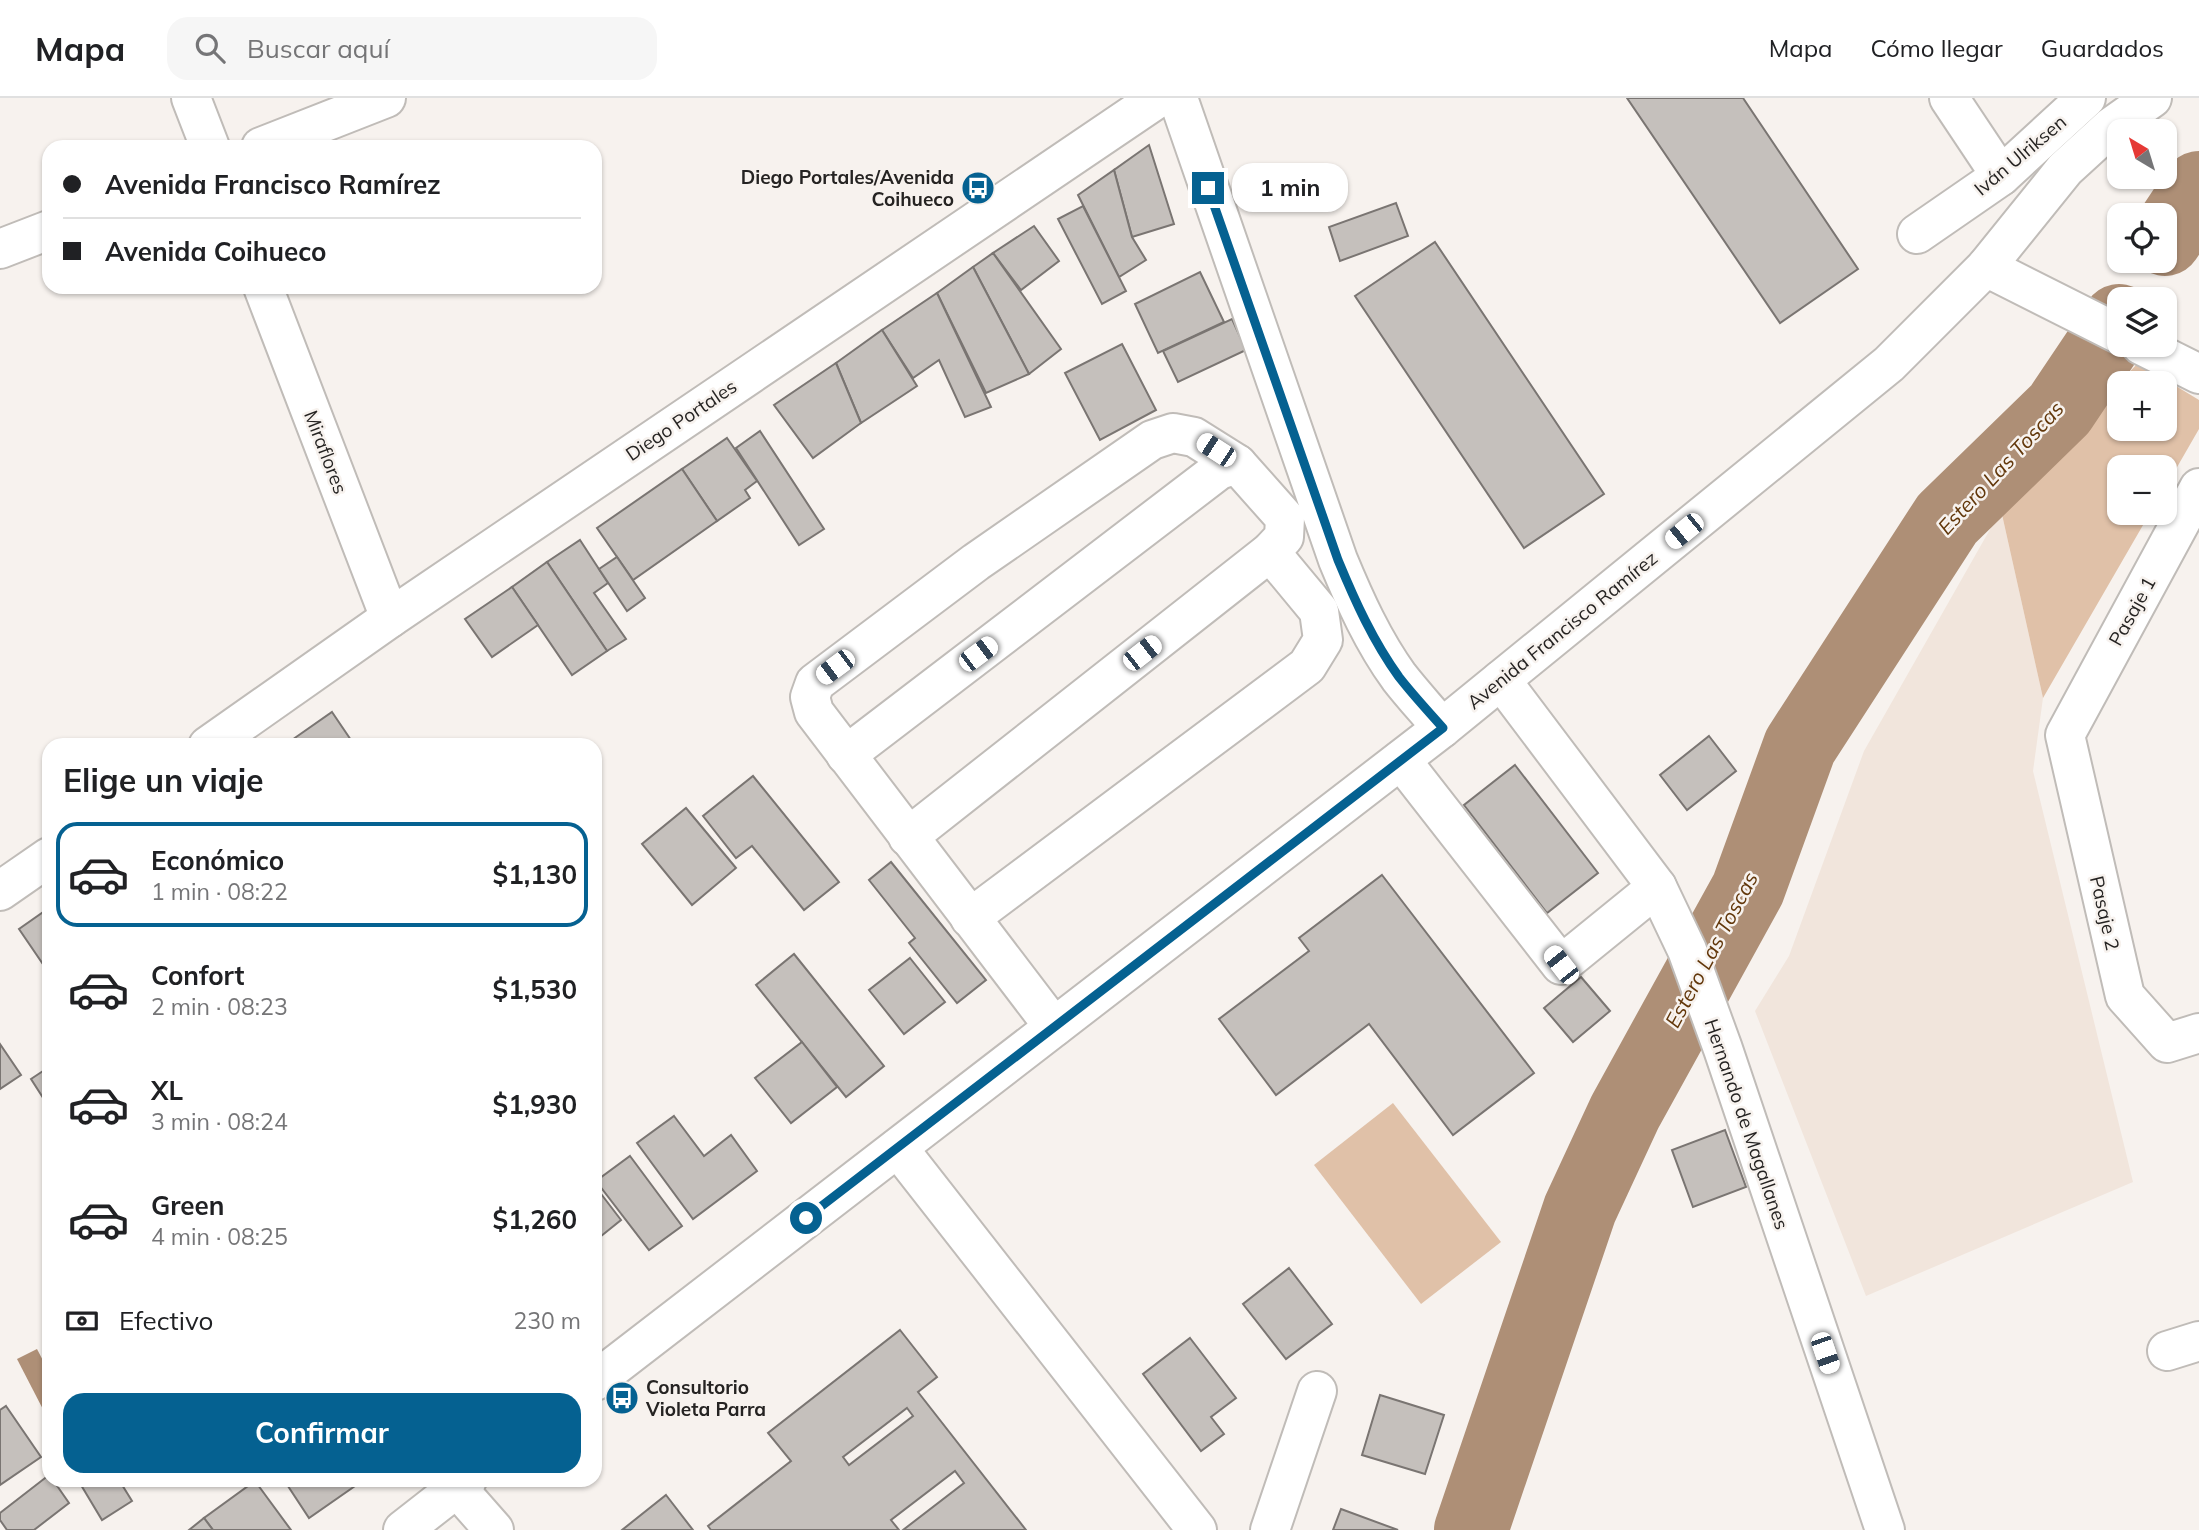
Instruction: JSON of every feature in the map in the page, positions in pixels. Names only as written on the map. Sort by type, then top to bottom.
[{"type":"main road","points":[[191,98],[207,140]]},
{"type":"main road","points":[[279,140],[386,98]]},
{"type":"main road","name":"Diego Portales","points":[[219,738],[390,618],[1158,98]]},
{"type":"main road","points":[[1178,98],[1278,390],[1338,560],[1356,603],[1376,642],[1399,677],[1443,728]]},
{"type":"main road","points":[[1949,98],[2001,176]]},
{"type":"main road","name":"Iván Ulriksen","points":[[1917,234],[2001,176],[2086,98]]},
{"type":"main road","name":"Avenida Francisco Ramírez","points":[[602,1376],[1443,728],[1889,364],[1986,267],[2065,169],[2112,127],[2152,98]]},
{"type":"main road","points":[[0,250],[42,233]]},
{"type":"main road","points":[[1986,267],[2107,328]]},
{"type":"main road","name":"Miraflores","points":[[266,294],[390,618]]},
{"type":"main road","points":[[2166,357],[2199,374]]},
{"type":"main road","points":[[908,837],[1270,552],[1283,537],[1285,518],[1237,464],[1194,437],[1173,433],[1152,440],[976,562],[816,682],[810,697],[814,712],[908,837],[1054,1027]]},
{"type":"main road","points":[[846,755],[1219,470],[1237,464]]},
{"type":"main road","name":"Pasaje 1","points":[[2065,735],[2199,488]]},
{"type":"main road","points":[[970,918],[1307,666],[1324,640],[1319,611],[1270,552]]},
{"type":"main road","name":"Hernando de Magallanes","points":[[1502,680],[1657,887],[1687,950],[1885,1530]]},
{"type":"main road","name":"Pasaje 2","points":[[2065,735],[2125,996],[2183,1038]]},
{"type":"main road","points":[[1401,760],[1561,965],[1657,887]]},
{"type":"main road","points":[[0,891],[42,862]]},
{"type":"main road","points":[[898,1148],[1197,1530]]},
{"type":"main road","points":[[1270,1530],[1317,1391]]},
{"type":"main road","points":[[402,1530],[458,1487]]},
{"type":"main road","points":[[464,1487],[494,1530]]},
{"type":"shaded area","points":[[2138,363],[2151,371],[2130,371]]},
{"type":"shaded area","points":[[2177,387],[2199,400],[2199,429],[2177,467],[2177,455],[2107,455],[2107,525],[2143,525],[2043,698],[2001,510],[2107,396],[2107,441],[2177,441]]},
{"type":"shaded area","points":[[2001,510],[2043,698],[2033,771],[2133,1182],[1866,1296],[1755,1011],[1789,956],[1864,751]]},
{"type":"shaded area","points":[[1393,1103],[1501,1242],[1421,1304],[1314,1165]]},
{"type":"shaded area","points":[[37,1349],[42,1359],[42,1407],[17,1359]]},
{"type":"building","points":[[1627,98],[1743,98],[1858,269],[1780,323]]},
{"type":"building","points":[[1149,145],[1174,224],[1132,237],[1114,170]]},
{"type":"building","points":[[1114,170],[1132,237],[1146,260],[1119,277],[1078,195]]},
{"type":"building","points":[[1396,203],[1408,236],[1340,261],[1329,227]]},
{"type":"building","points":[[1083,206],[1126,291],[1102,304],[1058,219]]},
{"type":"building","points":[[1034,226],[1059,261],[1021,290],[993,253]]},
{"type":"building","points":[[1435,242],[1604,494],[1524,548],[1355,296]]},
{"type":"building","points":[[993,253],[1061,349],[1029,374],[973,267]]},
{"type":"building","points":[[973,267],[1029,374],[986,393],[937,293]]},
{"type":"building","points":[[1200,272],[1224,322],[1158,353],[1135,304]]},
{"type":"building","points":[[937,293],[991,407],[965,417],[939,360],[913,378],[882,330]]},
{"type":"building","points":[[1232,319],[1246,350],[1178,382],[1163,351]]},
{"type":"building","points":[[882,330],[917,386],[861,423],[836,363]]},
{"type":"building","points":[[1122,344],[1156,410],[1100,440],[1065,373]]},
{"type":"building","points":[[836,363],[861,423],[813,458],[774,405]]},
{"type":"building","points":[[760,431],[824,529],[799,545],[736,448]]},
{"type":"building","points":[[727,438],[757,481],[745,490],[750,498],[717,521],[682,469]]},
{"type":"building","points":[[682,469],[717,521],[633,580],[597,528]]},
{"type":"building","points":[[580,540],[608,583],[594,593],[626,639],[607,651],[547,562]]},
{"type":"building","points":[[617,557],[645,598],[627,611],[599,569]]},
{"type":"building","points":[[547,562],[607,651],[572,675],[512,587]]},
{"type":"building","points":[[512,587],[538,625],[492,657],[465,619]]},
{"type":"building","points":[[332,712],[350,738],[295,738]]},
{"type":"building","points":[[1709,736],[1736,771],[1687,810],[1660,775]]},
{"type":"building","points":[[1515,765],[1598,873],[1547,913],[1464,805]]},
{"type":"building","points":[[753,776],[839,882],[804,910],[752,846],[736,858],[703,816]]},
{"type":"building","points":[[686,808],[736,868],[692,905],[642,844]]},
{"type":"building","points":[[891,862],[986,980],[957,1003],[909,943],[915,938],[869,880]]},
{"type":"building","points":[[1382,875],[1534,1073],[1453,1135],[1369,1024],[1276,1095],[1219,1019],[1309,951],[1299,938]]},
{"type":"building","points":[[42,913],[42,963],[19,929]]},
{"type":"building","points":[[794,954],[884,1066],[846,1097],[756,985]]},
{"type":"building","points":[[910,958],[945,1002],[904,1034],[869,990]]},
{"type":"building","points":[[1581,977],[1610,1011],[1573,1042],[1544,1008]]},
{"type":"building","points":[[802,1042],[837,1087],[791,1123],[755,1078]]},
{"type":"building","points":[[0,1044],[21,1075],[0,1089]]},
{"type":"building","points":[[42,1072],[42,1096],[31,1079]]},
{"type":"building","points":[[674,1116],[704,1156],[731,1135],[757,1171],[693,1219],[637,1143]]},
{"type":"building","points":[[1725,1130],[1746,1187],[1693,1207],[1672,1150]]},
{"type":"building","points":[[630,1156],[682,1226],[649,1250],[602,1189],[602,1177]]},
{"type":"building","points":[[602,1195],[621,1220],[602,1235]]},
{"type":"building","points":[[1289,1268],[1332,1324],[1286,1359],[1243,1304]]},
{"type":"building","points":[[900,1330],[937,1377],[918,1392],[1026,1530],[903,1530],[964,1483],[955,1471],[891,1520],[899,1530],[711,1530],[708,1526],[791,1461],[768,1433]],"holes":[[[907,1408],[913,1416],[849,1465],[843,1457]]]},
{"type":"building","points":[[1190,1338],[1236,1398],[1211,1417],[1224,1434],[1201,1451],[1143,1374]]},
{"type":"building","points":[[1380,1395],[1444,1415],[1425,1474],[1362,1455]]},
{"type":"building","points":[[6,1406],[41,1457],[0,1485],[0,1410]]},
{"type":"building","points":[[42,1480],[42,1487],[58,1487],[69,1503],[34,1530],[7,1530],[0,1520],[0,1513]]},
{"type":"building","points":[[82,1487],[123,1487],[132,1501],[102,1520]]},
{"type":"building","points":[[247,1487],[259,1487],[291,1530],[213,1530],[204,1518]]},
{"type":"building","points":[[289,1487],[354,1487],[309,1518]]},
{"type":"building","points":[[666,1495],[693,1530],[622,1530]]},
{"type":"building","points":[[1341,1509],[1398,1530],[1333,1530]]},
{"type":"building","points":[[204,1518],[213,1530],[189,1530]]},
{"type":"waterway","name":"Estero Las Toscas","points":[[2177,221],[2199,188]]},
{"type":"waterway","name":"Estero Las Toscas","points":[[1471,1530],[1580,1209],[1625,1112],[1748,889],[1800,746],[1947,519],[2060,409],[2107,339]]},
{"type":"place","name":"Diego Portales/Avenida Coihueco","points":[[978,188]]},
{"type":"place","name":"Consultorio Violeta Parra","points":[[622,1398]]},
{"type":"route","points":[[806,1218],[1443,728],[1399,677],[1376,642],[1356,603],[1338,560],[1208,188]]}]
